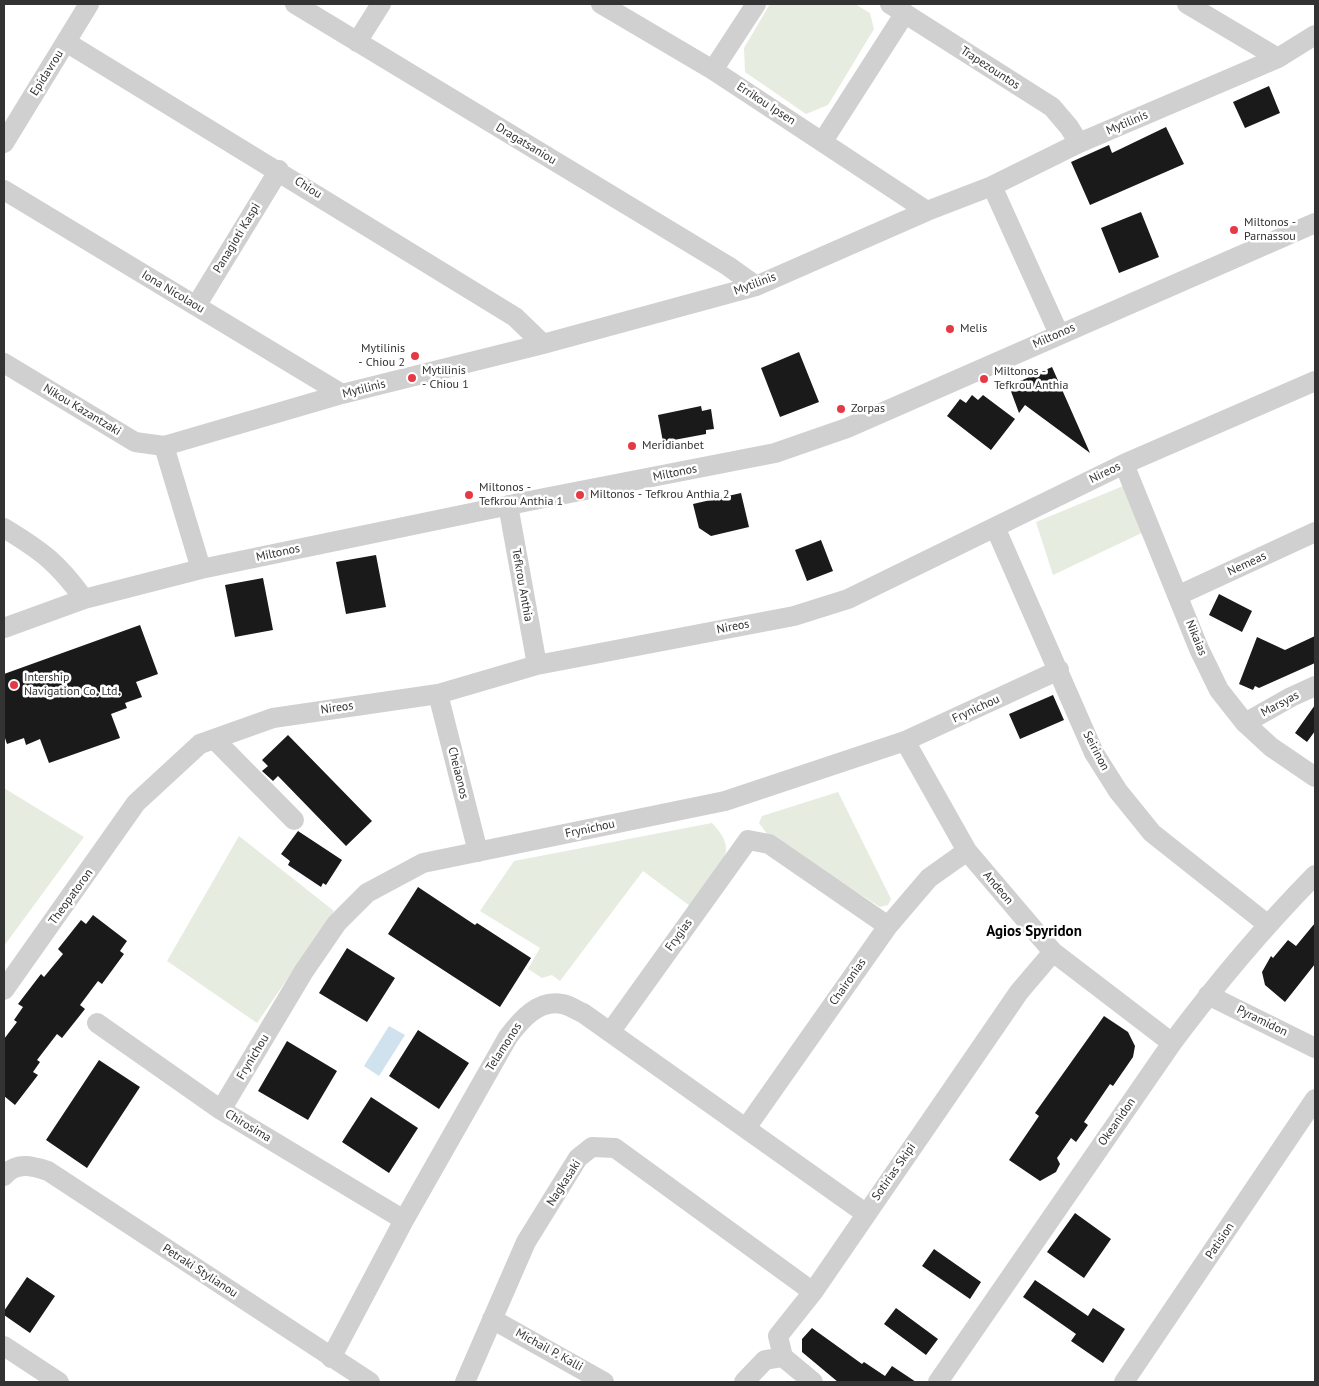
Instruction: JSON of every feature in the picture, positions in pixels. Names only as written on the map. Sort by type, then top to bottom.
[{"type":"street","name":"Epidavrou","points":[[4,142],[89,4]]},
{"type":"street","name":"Dragatsaniou","points":[[295,4],[728,266],[756,286]]},
{"type":"street","points":[[358,42],[381,4]]},
{"type":"street","name":"Errikou Ipsen","points":[[601,4],[714,70],[927,210]]},
{"type":"street","points":[[714,70],[756,4]]},
{"type":"street","points":[[1187,4],[1278,58]]},
{"type":"street","points":[[823,140],[897,8]]},
{"type":"street","name":"Trapezountos","points":[[897,8],[1052,107],[1069,127],[1079,143]]},
{"type":"street","name":"Mytilinis","points":[[164,446],[342,394],[543,344],[756,286],[927,210],[992,186],[1079,143],[1278,58],[1315,35]]},
{"type":"street","name":"Chiou","points":[[66,42],[278,170],[515,317],[543,344]]},
{"type":"street","name":"Panagioti Kaspi","points":[[196,306],[278,170]]},
{"type":"street","points":[[992,186],[1059,334]]},
{"type":"street","name":"Iona Nicolaou","points":[[4,190],[342,394]]},
{"type":"street","name":"Miltonos","points":[[4,628],[84,599],[201,569],[508,505],[775,453],[847,428],[1315,224]]},
{"type":"street","name":"Nikou Kazantzaki","points":[[5,365],[135,442],[164,446]]},
{"type":"street","name":"Nireos","points":[[136,803],[200,744],[273,718],[438,694],[537,665],[794,616],[848,599],[1124,464],[1315,381]]},
{"type":"street","points":[[164,446],[201,569]]},
{"type":"street","name":"Nikaias","points":[[1124,464],[1199,649],[1219,690],[1245,723],[1271,747],[1315,777]]},
{"type":"street","name":"Tefkrou Anthia","points":[[508,505],[537,665]]},
{"type":"street","name":"Seirinon","points":[[995,527],[1094,753],[1118,791],[1152,833],[1267,924]]},
{"type":"street","points":[[4,528],[41,550],[65,572],[84,599]]},
{"type":"street","name":"Nemeas","points":[[1179,596],[1315,532]]},
{"type":"street","name":"Frynichou","points":[[221,1110],[304,971],[337,923],[367,893],[423,863],[726,801],[905,742],[1059,670]]},
{"type":"street","name":"Marsyas","points":[[1245,723],[1315,686]]},
{"type":"street","name":"Cheiaonos","points":[[438,694],[478,852]]},
{"type":"street","points":[[214,740],[294,820]]},
{"type":"street","name":"Andeon","points":[[905,742],[967,851],[1053,952],[1172,1043]]},
{"type":"street","name":"Theopatoron","points":[[4,990],[136,803]]},
{"type":"street","name":"Frygias","points":[[611,1031],[748,840],[769,844],[888,926]]},
{"type":"street","name":"Chaironias","points":[[746,1128],[888,926],[930,878],[967,851]]},
{"type":"street","name":"Okeanidon","points":[[938,1382],[1172,1043],[1208,995],[1267,924],[1315,875]]},
{"type":"street","name":"Sotirias Skipi","points":[[783,1357],[778,1336],[813,1292],[865,1213],[1020,992],[1053,952]]},
{"type":"street","name":"Pyramidon","points":[[1208,995],[1315,1048]]},
{"type":"street","name":"Telamonos","points":[[331,1358],[404,1220],[508,1037],[521,1019],[540,1006],[560,1003],[583,1013],[611,1031],[865,1213]]},
{"type":"street","name":"Chirosima","points":[[97,1023],[221,1110],[404,1220]]},
{"type":"street","name":"Patision","points":[[1124,1382],[1315,1099]]},
{"type":"street","name":"Nagkasaki","points":[[465,1382],[526,1242],[578,1158],[592,1147],[615,1148],[813,1292]]},
{"type":"street","name":"Petraki Stylianou","points":[[4,1176],[8,1171],[28,1164],[48,1171],[370,1382]]},
{"type":"street","name":"Michail P. Kalli","points":[[492,1319],[604,1382]]},
{"type":"street","points":[[4,1346],[59,1382]]},
{"type":"street","points":[[744,1382],[765,1360],[783,1357],[814,1382]]},
{"type":"shaded area","points":[[770,4],[855,4],[870,13],[874,29],[828,105],[806,114],[745,72],[744,48]]},
{"type":"shaded area","points":[[1123,486],[1148,530],[1053,575],[1036,522]]},
{"type":"shaded area","points":[[4,788],[84,837],[4,946]]},
{"type":"shaded area","points":[[838,792],[891,899],[888,905],[880,907],[768,835],[759,823],[762,816]]},
{"type":"shaded area","points":[[712,823],[725,841],[725,854],[712,878],[690,906],[643,871],[560,981],[552,975],[542,978],[528,969],[540,948],[480,911],[514,861]]},
{"type":"shaded area","points":[[239,836],[334,911],[257,1023],[167,961]]},
{"type":"water","points":[[389,1026],[405,1035],[379,1076],[364,1066]]},
{"type":"building","points":[[1269,86],[1280,113],[1245,128],[1233,102]]},
{"type":"building","points":[[1166,127],[1184,164],[1090,205],[1071,162],[1109,145],[1112,153]]},
{"type":"building","points":[[1141,212],[1159,257],[1119,273],[1101,228]]},
{"type":"building","points":[[799,352],[819,402],[780,417],[761,368]]},
{"type":"building","points":[[1052,367],[1090,453],[1025,405],[1019,413],[1009,386]]},
{"type":"building","points":[[972,395],[978,400],[983,395],[1015,419],[991,450],[947,416],[960,399],[966,403]]},
{"type":"building","points":[[701,406],[702,411],[711,409],[714,429],[706,430],[706,434],[663,442],[658,415]]},
{"type":"building","points":[[741,493],[749,527],[711,536],[699,528],[693,504]]},
{"type":"building","points":[[821,540],[833,571],[807,581],[795,550]]},
{"type":"building","points":[[376,555],[386,607],[346,614],[336,562]]},
{"type":"building","points":[[263,578],[273,630],[235,637],[225,585]]},
{"type":"building","points":[[1219,594],[1252,611],[1242,632],[1209,615]]},
{"type":"building","points":[[140,625],[158,674],[136,682],[142,697],[125,703],[127,708],[111,714],[120,738],[49,763],[40,739],[26,745],[24,738],[7,744],[4,735],[4,674]]},
{"type":"building","points":[[1315,636],[1315,663],[1259,688],[1255,686],[1253,690],[1239,684],[1257,637],[1285,650]]},
{"type":"building","points":[[1053,695],[1064,720],[1020,739],[1009,714]]},
{"type":"building","points":[[1315,705],[1315,731],[1307,742],[1295,733]]},
{"type":"building","points":[[288,735],[372,821],[346,846],[278,776],[273,781],[262,771],[268,766],[262,760]]},
{"type":"building","points":[[298,831],[342,860],[326,885],[323,883],[321,887],[288,865],[290,861],[281,854]]},
{"type":"building","points":[[418,887],[475,925],[477,923],[531,958],[500,1007],[388,934]]},
{"type":"building","points":[[93,915],[127,941],[120,951],[124,954],[102,984],[98,981],[80,1005],[85,1009],[62,1038],[57,1034],[37,1060],[40,1062],[33,1072],[38,1075],[15,1105],[4,1096],[4,1039],[17,1022],[14,1020],[23,1007],[18,1004],[41,974],[44,977],[63,954],[58,949],[81,920],[86,924]]},
{"type":"building","points":[[1315,923],[1315,964],[1285,1002],[1265,985],[1262,972],[1271,956],[1273,958],[1288,940],[1296,946]]},
{"type":"building","points":[[347,948],[395,978],[367,1022],[319,993]]},
{"type":"building","points":[[1104,1016],[1128,1032],[1135,1046],[1133,1057],[1113,1086],[1110,1084],[1084,1122],[1088,1125],[1076,1142],[1071,1138],[1057,1158],[1060,1164],[1056,1172],[1040,1181],[1009,1160],[1039,1116],[1035,1113]]},
{"type":"building","points":[[418,1030],[469,1063],[439,1109],[389,1076]]},
{"type":"building","points":[[287,1041],[337,1071],[308,1120],[258,1091]]},
{"type":"building","points":[[99,1060],[140,1087],[87,1168],[46,1140]]},
{"type":"building","points":[[371,1097],[418,1128],[389,1173],[342,1142]]},
{"type":"building","points":[[1075,1213],[1111,1239],[1084,1278],[1047,1252]]},
{"type":"building","points":[[934,1249],[981,1282],[970,1299],[922,1266]]},
{"type":"building","points":[[27,1277],[55,1296],[30,1333],[4,1315],[4,1311]]},
{"type":"building","points":[[1035,1280],[1088,1316],[1093,1308],[1125,1329],[1103,1363],[1071,1341],[1076,1334],[1023,1297]]},
{"type":"building","points":[[896,1308],[938,1339],[926,1355],[884,1324]]},
{"type":"building","points":[[812,1328],[862,1364],[864,1362],[885,1376],[892,1366],[916,1382],[838,1382],[802,1352],[802,1339]]},
{"type":"place","name":"Miltonos - Parnassou","points":[[1234,230]]},
{"type":"place","name":"Melis","points":[[950,329]]},
{"type":"place","name":"Mytilinis - Chiou 2","points":[[415,356]]},
{"type":"place","name":"Mytilinis - Chiou 1","points":[[412,378]]},
{"type":"place","name":"Miltonos - Tefkrou Anthia","points":[[984,379]]},
{"type":"place","name":"Zorpas","points":[[841,409]]},
{"type":"place","name":"Meridianbet","points":[[632,446]]},
{"type":"place","name":"Miltonos - Tefkrou Anthia 1","points":[[469,495]]},
{"type":"place","name":"Miltonos - Tefkrou Anthia 2","points":[[580,495]]},
{"type":"place","name":"Intership Navigation Co. Ltd.","points":[[14,685]]},
{"type":"district","name":"Agios Spyridon","points":[[1034,932]]}]
